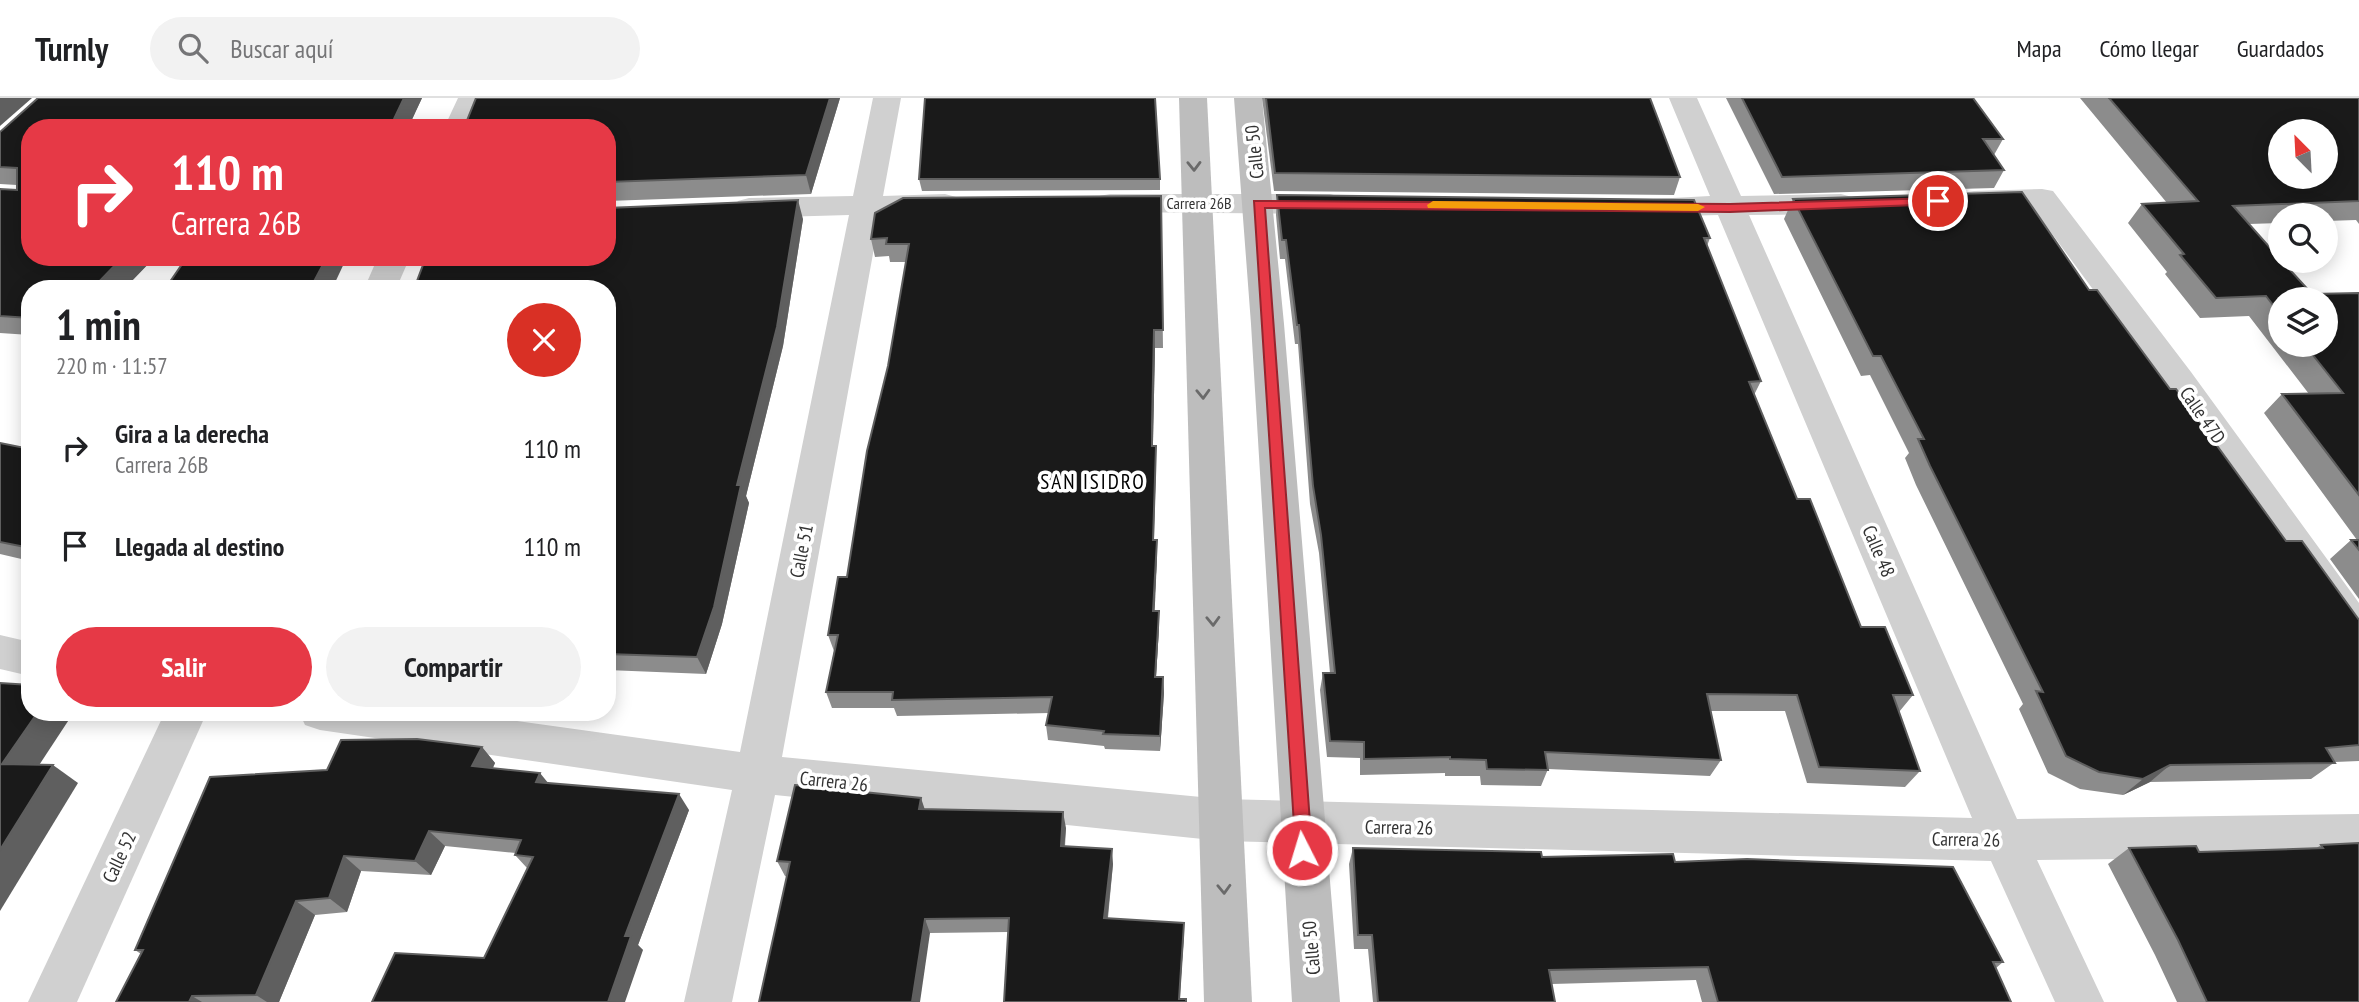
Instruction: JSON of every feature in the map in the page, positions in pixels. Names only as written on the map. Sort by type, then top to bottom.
[{"type":"street","points":[[462,119],[472,98]]},
{"type":"street","name":"Calle 51","points":[[708,1002],[757,774],[869,204],[887,98]]},
{"type":"street","points":[[1193,98],[1228,1002]]},
{"type":"street","name":"Calle 50","points":[[1248,98],[1259,204],[1300,824],[1316,1002]]},
{"type":"street","name":"Calle 48","points":[[1683,98],[2004,840],[2080,1002]]},
{"type":"street","name":"Calle 47D","points":[[1947,201],[2042,198],[2179,381],[2359,634]]},
{"type":"street","name":"Carrera 26B","points":[[1087,203],[1356,205]]},
{"type":"street","points":[[718,210],[869,204],[978,204]]},
{"type":"street","points":[[1619,207],[1730,208],[1866,204]]},
{"type":"street","points":[[0,652],[21,657]]},
{"type":"street","name":"Calle 52","points":[[52,1002],[182,721]]},
{"type":"street","name":"Carrera 26","points":[[383,721],[757,774],[1222,820],[2004,840],[2359,835]]},
{"type":"building","points":[[38,98],[404,98],[394,119],[21,119],[21,266],[114,266],[101,280],[21,280],[21,317],[0,316],[0,189],[17,190],[17,168],[0,167],[0,132]]},
{"type":"building","points":[[476,98],[830,98],[806,175],[616,182],[616,119],[468,119]]},
{"type":"building","points":[[925,98],[1155,98],[1160,179],[919,179]]},
{"type":"building","points":[[1266,98],[1650,98],[1680,177],[1275,173]]},
{"type":"building","points":[[1742,98],[1973,98],[2003,139],[1983,139],[2004,170],[1782,177]]},
{"type":"building","points":[[2109,98],[2359,98],[2359,201],[2233,206],[2268,245],[2268,273],[2293,273],[2306,287],[2268,287],[2268,299],[2266,296],[2216,298],[2142,204],[2198,201]]},
{"type":"building","points":[[2022,192],[2089,290],[2097,290],[2170,389],[2176,389],[2286,541],[2302,541],[2359,620],[2359,745],[2326,748],[2335,763],[2170,765],[2143,779],[2099,772],[2066,756],[2036,691],[2043,692],[1918,439],[1924,439],[1881,356],[1873,356],[1793,199]]},
{"type":"building","points":[[1277,195],[1694,200],[1710,238],[1704,238],[1761,381],[1749,382],[1797,499],[1810,499],[1861,627],[1885,627],[1913,695],[1893,695],[1920,771],[1819,767],[1797,695],[1707,694],[1721,760],[1545,752],[1548,770],[1487,769],[1486,760],[1450,757],[1364,759],[1364,742],[1330,741],[1323,673],[1335,673],[1321,535],[1313,486],[1299,325],[1286,240],[1282,240]]},
{"type":"building","points":[[1161,196],[1163,330],[1154,330],[1152,425],[1152,446],[1156,446],[1153,540],[1157,540],[1153,611],[1159,611],[1155,677],[1163,677],[1160,736],[1103,734],[1104,731],[1046,725],[1052,697],[892,700],[893,692],[826,692],[838,635],[828,635],[838,577],[847,577],[867,451],[888,366],[909,244],[886,244],[887,238],[871,239],[875,213],[903,198]]},
{"type":"building","points":[[798,200],[777,327],[737,485],[741,485],[714,607],[697,657],[616,654],[616,280],[417,280],[423,266],[616,266],[616,208]]},
{"type":"building","points":[[181,266],[322,266],[315,280],[171,280]]},
{"type":"building","points":[[2338,293],[2359,293],[2359,495],[2282,394],[2343,393],[2314,357],[2338,357]]},
{"type":"building","points":[[0,443],[21,447],[21,546],[0,542]]},
{"type":"building","points":[[2351,540],[2359,540],[2359,550]]},
{"type":"building","points":[[0,683],[21,684],[21,721],[32,721],[2,764],[53,765],[0,850]]},
{"type":"building","points":[[417,739],[482,747],[472,766],[540,773],[536,782],[679,794],[625,936],[631,936],[608,1002],[372,1002],[395,953],[484,958],[533,857],[515,855],[521,840],[429,831],[415,861],[344,856],[329,898],[296,901],[256,995],[192,996],[189,1002],[116,1002],[143,950],[135,950],[210,777],[327,770],[341,740]]},
{"type":"building","points":[[795,785],[921,798],[919,809],[1063,812],[1061,846],[1112,849],[1104,918],[1184,923],[1179,999],[1186,999],[1186,1002],[1004,1002],[1009,918],[925,919],[912,1002],[759,1002],[790,862],[777,861]]},
{"type":"building","points":[[2359,843],[2359,1002],[2207,1002],[2178,940],[2129,848],[2196,846],[2199,852],[2323,848],[2321,845]]},
{"type":"building","points":[[1353,848],[1541,852],[1542,857],[1673,854],[1675,862],[1747,859],[1953,867],[2003,962],[1993,962],[2011,1002],[1718,1002],[1708,967],[1549,970],[1555,1002],[1378,1002],[1372,935],[1358,935]]},
{"type":"slow traffic","points":[[1433,205],[1698,207]]},
{"type":"district","name":"SAN ISIDRO","points":[[1093,481]]},
{"type":"route","points":[[1302,850],[1259,204],[1730,208],[1938,201]]}]
